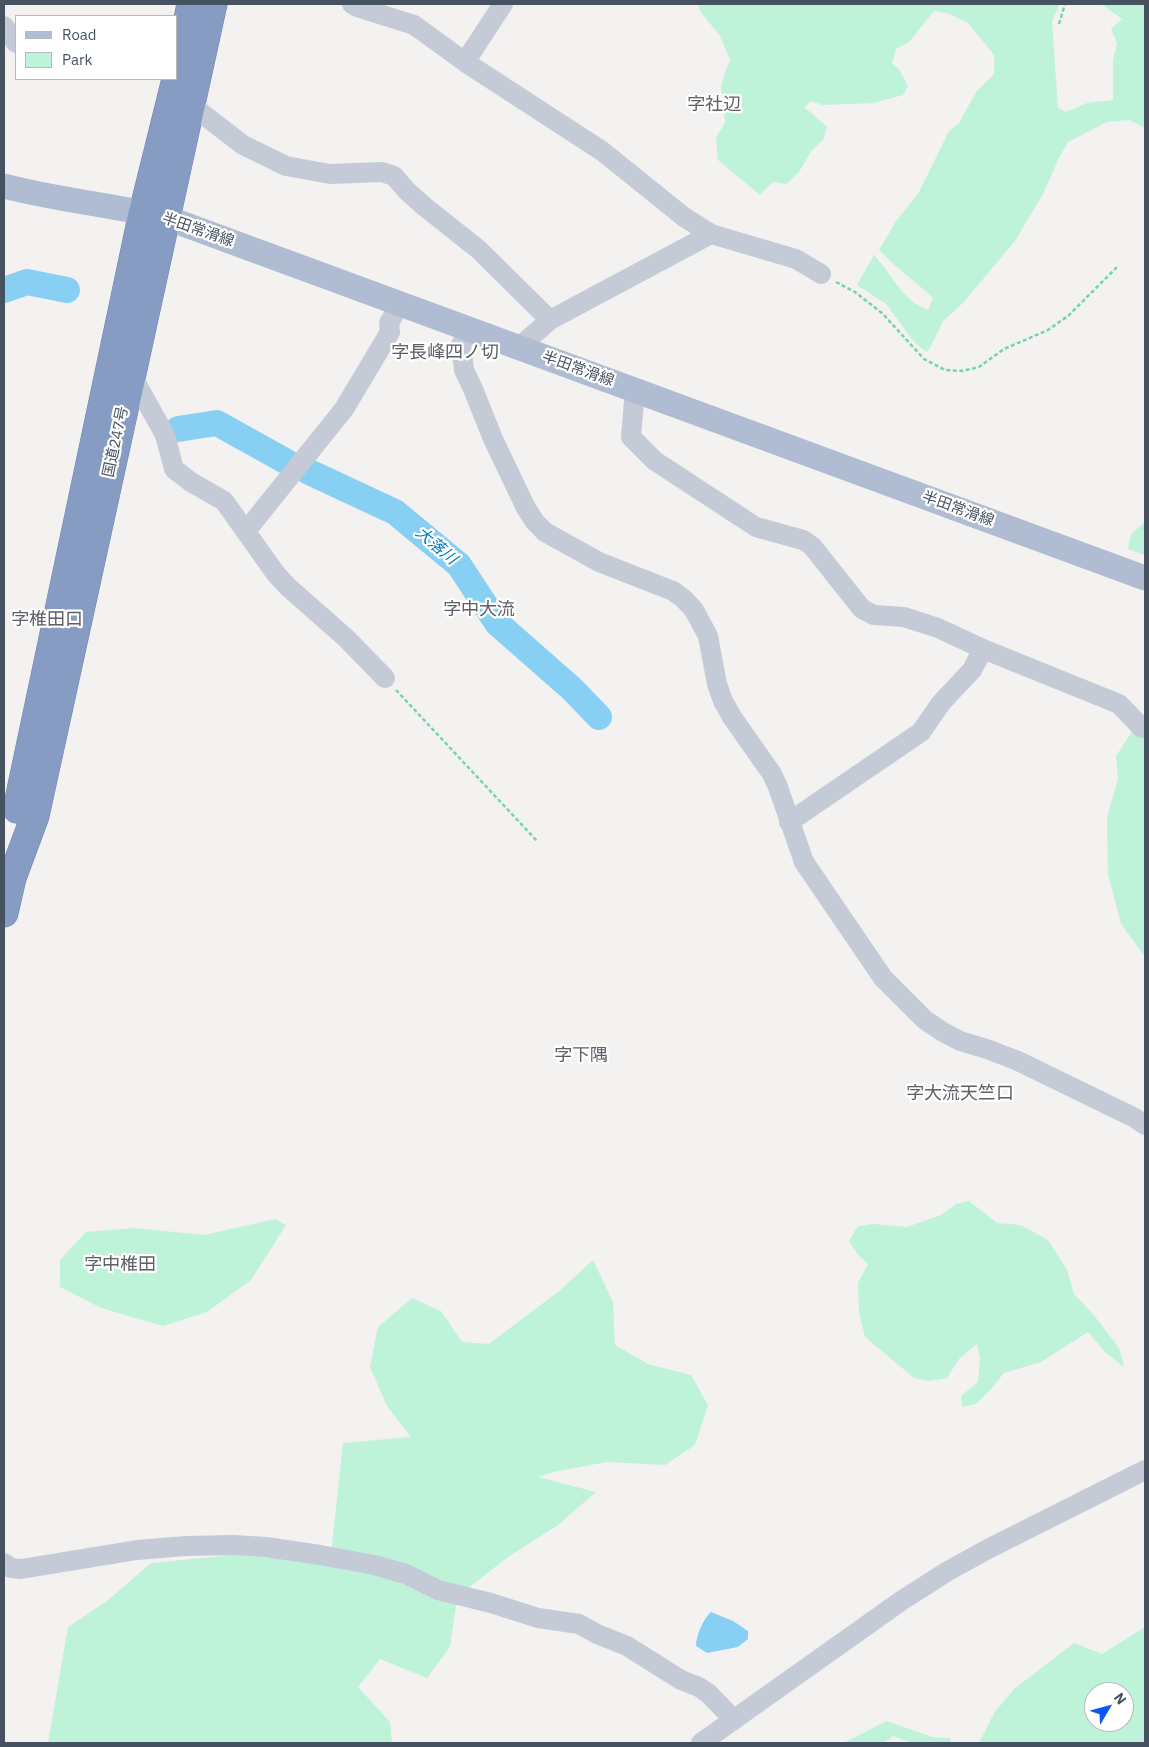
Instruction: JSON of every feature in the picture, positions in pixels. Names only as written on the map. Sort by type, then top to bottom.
[{"type":"highway","name":"国道247号","points":[[178,69],[191,4]]},
{"type":"highway","name":"国道247号","points":[[12,878],[17,810],[155,215],[191,105],[213,4]]},
{"type":"highway","name":"国道247号","points":[[4,913],[12,878],[35,816],[130,381],[176,80]]},
{"type":"main road","name":"半田常滑線","points":[[4,186],[34,194],[155,215],[1145,578]]},
{"type":"street","points":[[352,4],[414,25],[465,62],[602,151],[684,217],[711,234],[796,259],[821,274]]},
{"type":"street","points":[[465,62],[503,4]]},
{"type":"street","points":[[4,26],[15,42]]},
{"type":"street","points":[[191,105],[243,144],[286,166],[330,174],[382,172],[394,176],[425,207],[478,249],[550,320]]},
{"type":"street","points":[[518,348],[550,320],[711,234]]},
{"type":"street","points":[[246,531],[344,409],[390,332],[389,323],[400,304]]},
{"type":"street","points":[[468,330],[461,345],[464,370],[526,508],[535,522],[545,532],[599,562],[674,591],[694,610],[708,636],[717,684],[723,701],[772,774],[808,871],[883,978],[925,1020],[943,1032],[960,1041],[1018,1061],[1135,1118],[1145,1125]]},
{"type":"street","points":[[130,381],[136,384],[165,435],[174,469],[191,482],[224,501],[276,574],[346,638],[385,678]]},
{"type":"street","points":[[635,390],[631,437],[655,461],[756,527],[803,540],[812,546],[862,609],[874,615],[904,617],[938,628],[983,649],[1119,704],[1142,728],[1145,728]]},
{"type":"street","points":[[789,822],[921,732],[941,703],[972,670],[983,649]]},
{"type":"street","points":[[701,1743],[901,1601],[948,1571],[988,1548],[1145,1470]]},
{"type":"street","points":[[4,1563],[11,1568],[21,1569],[137,1550],[234,1545],[266,1547],[374,1565],[406,1574],[438,1590],[491,1603],[538,1618],[578,1624],[627,1646],[680,1680],[699,1687],[709,1694],[734,1720]]},
{"type":"path","points":[[1059,24],[1065,4]]},
{"type":"path","points":[[821,274],[855,292],[883,314],[924,359],[945,370],[962,370],[979,367],[1004,349],[1048,330],[1068,316],[1117,268]]},
{"type":"path","points":[[385,678],[537,841]]},
{"type":"green space","points":[[698,4],[1060,4],[1052,21],[1058,108],[1066,112],[1087,103],[1113,100],[1113,60],[1117,43],[1111,29],[1122,19],[1101,4],[1145,4],[1145,128],[1129,120],[1107,122],[1068,142],[1043,194],[1015,241],[963,303],[943,321],[930,348],[926,352],[915,343],[886,304],[857,285],[874,255],[904,294],[919,306],[928,310],[933,298],[879,250],[896,221],[918,194],[949,131],[959,123],[976,92],[994,74],[994,55],[968,23],[950,14],[934,11],[909,42],[896,49],[892,64],[899,69],[908,86],[903,95],[874,103],[823,105],[811,101],[804,108],[827,127],[823,140],[811,151],[799,172],[787,184],[773,182],[760,195],[718,160],[716,138],[725,122],[721,85],[730,59],[720,36],[700,11]]},
{"type":"green space","points":[[1145,522],[1145,555],[1128,549],[1131,534]]},
{"type":"green space","points":[[1133,730],[1145,734],[1145,957],[1121,924],[1108,874],[1107,817],[1118,779],[1116,756]]},
{"type":"green space","points":[[969,1201],[997,1223],[1021,1225],[1048,1240],[1067,1270],[1074,1294],[1093,1314],[1119,1348],[1124,1367],[1106,1353],[1088,1332],[1041,1362],[1004,1373],[976,1404],[962,1407],[961,1396],[978,1382],[980,1358],[977,1344],[959,1359],[947,1378],[928,1381],[914,1378],[865,1337],[859,1312],[858,1283],[868,1264],[858,1255],[849,1241],[858,1226],[874,1224],[907,1227],[941,1215],[956,1204]]},
{"type":"green space","points":[[275,1219],[286,1225],[251,1280],[207,1312],[163,1326],[101,1308],[60,1287],[60,1260],[86,1232],[135,1228],[204,1235]]},
{"type":"green space","points":[[593,1260],[613,1302],[615,1345],[648,1364],[691,1375],[708,1405],[695,1445],[665,1465],[607,1462],[553,1472],[538,1477],[596,1492],[558,1525],[508,1557],[467,1589],[456,1605],[450,1647],[427,1678],[380,1659],[358,1687],[390,1722],[392,1743],[48,1743],[68,1627],[107,1601],[151,1563],[273,1551],[330,1563],[343,1443],[411,1437],[387,1406],[370,1367],[378,1327],[412,1298],[441,1311],[462,1342],[489,1344],[559,1291]]},
{"type":"green space","points":[[1145,1627],[1145,1743],[979,1743],[994,1713],[1014,1689],[1074,1643],[1102,1654]]},
{"type":"green space","points":[[887,1721],[932,1737],[950,1738],[951,1743],[911,1743],[893,1736],[884,1743],[842,1743]]},
{"type":"water","points":[[711,1612],[733,1621],[748,1631],[748,1639],[738,1647],[707,1653],[696,1646],[700,1628]]},
{"type":"waterway","name":"大落川","points":[[4,290],[27,282],[67,290]]},
{"type":"waterway","name":"大落川","points":[[178,429],[217,423],[287,462]]},
{"type":"waterway","name":"大落川","points":[[309,472],[395,512],[459,565],[497,623],[572,689],[599,717]]},
{"type":"district","name":"字社辺","points":[[714,105]]},
{"type":"district","name":"字長峰四ノ切","points":[[445,353]]},
{"type":"district","name":"字中大流","points":[[479,610]]},
{"type":"district","name":"字椎田口","points":[[47,620]]},
{"type":"district","name":"字下隅","points":[[581,1056]]},
{"type":"district","name":"字大流天竺口","points":[[960,1094]]},
{"type":"district","name":"字中椎田","points":[[120,1265]]}]
